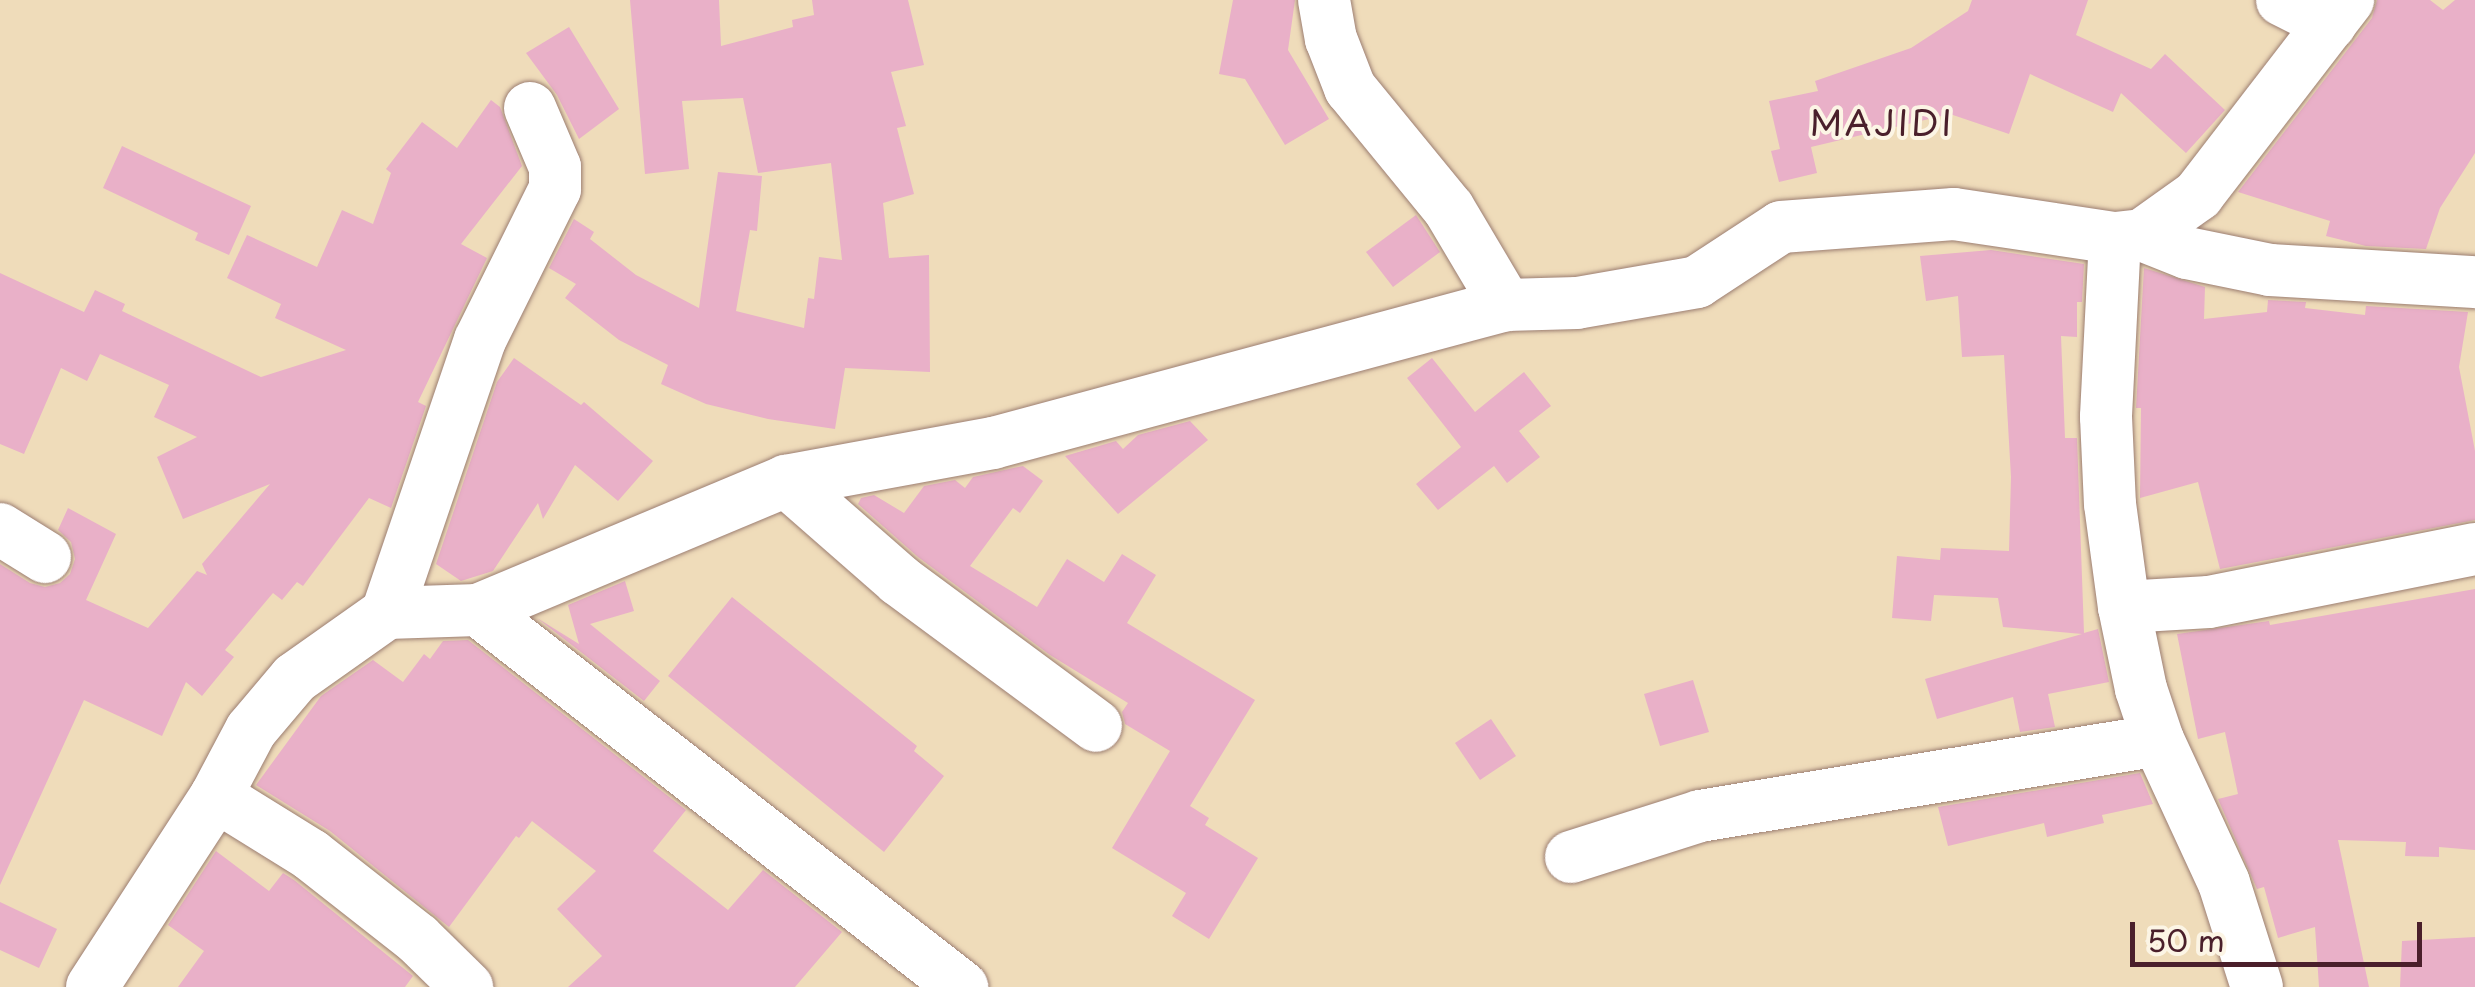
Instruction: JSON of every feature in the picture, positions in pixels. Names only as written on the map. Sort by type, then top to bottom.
[{"type":"street","points":[[1324,0],[1331,39],[1350,88],[1449,209],[1506,305]]},
{"type":"street","points":[[2128,237],[2198,195],[2338,12],[2282,0]]},
{"type":"street","points":[[387,613],[480,340],[555,189],[555,167],[530,108]]},
{"type":"street","points":[[92,987],[216,796],[252,730],[295,678],[387,613],[478,610],[786,481],[993,443],[1506,305],[1577,303],[1696,282],[1781,226],[1954,214],[2128,237],[2270,270],[2475,282]]},
{"type":"street","points":[[2128,237],[2106,417],[2110,504],[2124,607],[2141,689],[2158,740],[2224,883],[2257,987]]},
{"type":"street","points":[[786,481],[898,580],[1096,726]]},
{"type":"street","points":[[0,529],[46,557]]},
{"type":"street","points":[[2124,607],[2209,602],[2475,549]]},
{"type":"street","points":[[478,610],[962,987]]},
{"type":"street","points":[[1571,857],[1700,816],[2158,740]]},
{"type":"street","points":[[216,796],[311,855],[418,939],[467,987]]},
{"type":"building","points":[[630,0],[719,0],[721,46],[793,27],[792,20],[814,15],[812,0],[908,0],[924,65],[891,72],[906,126],[897,128],[914,194],[883,203],[889,258],[929,255],[930,372],[845,368],[835,429],[768,419],[706,404],[661,384],[668,365],[619,340],[565,298],[576,284],[549,268],[574,219],[594,232],[590,239],[636,275],[699,308],[718,172],[762,176],[757,231],[750,230],[736,311],[804,328],[808,298],[814,299],[819,257],[842,260],[831,163],[758,173],[743,98],[682,101],[689,169],[645,174]]},
{"type":"building","points":[[1233,0],[1295,0],[1288,50],[1329,119],[1285,145],[1245,79],[1219,74]]},
{"type":"building","points":[[1972,0],[2088,0],[2076,35],[2151,69],[2165,54],[2225,110],[2186,153],[2121,93],[2113,112],[2030,74],[2009,134],[1950,114],[1811,147],[1817,173],[1779,182],[1771,151],[1780,149],[1769,101],[1818,91],[1815,81],[1911,48],[1968,11]]},
{"type":"building","points":[[2377,0],[2430,0],[2443,10],[2455,0],[2475,0],[2475,153],[2440,208],[2426,249],[2366,246],[2326,236],[2330,221],[2238,192],[2372,18]]},
{"type":"building","points":[[569,27],[619,109],[579,139],[557,95],[526,53]]},
{"type":"building","points":[[491,100],[500,107],[522,166],[461,244],[487,258],[418,402],[426,406],[391,508],[369,498],[303,586],[297,582],[282,600],[273,593],[225,650],[234,657],[202,696],[186,682],[162,736],[84,700],[0,885],[0,564],[30,583],[45,587],[60,583],[70,574],[75,559],[71,542],[58,530],[68,508],[116,534],[86,600],[148,628],[197,571],[207,575],[202,564],[270,484],[183,519],[157,457],[197,437],[154,417],[169,385],[100,354],[87,381],[61,368],[24,454],[0,444],[0,273],[84,312],[95,290],[125,304],[122,311],[261,377],[346,350],[275,318],[281,304],[227,278],[247,235],[317,267],[342,210],[373,224],[391,173],[386,169],[422,122],[457,148]]},
{"type":"building","points":[[122,146],[251,206],[229,255],[195,240],[198,233],[103,188]]},
{"type":"building","points":[[1416,215],[1440,252],[1393,287],[1366,252]]},
{"type":"building","points":[[1991,250],[2084,264],[2082,302],[2077,302],[2077,337],[2061,336],[2065,438],[2077,438],[2084,633],[2098,629],[2109,682],[2048,694],[2055,727],[2020,732],[2013,697],[1937,719],[1925,679],[2082,634],[2003,627],[1998,598],[1934,595],[1931,621],[1892,618],[1897,556],[1940,560],[1941,548],[2009,551],[2011,477],[2004,355],[1962,357],[1958,296],[1926,301],[1920,256]]},
{"type":"building","points":[[2144,268],[2205,287],[2204,319],[2267,312],[2268,300],[2306,302],[2305,308],[2365,315],[2366,306],[2468,312],[2459,367],[2475,451],[2475,520],[2220,569],[2198,482],[2140,498],[2141,408],[2136,408]]},
{"type":"building","points":[[514,358],[581,405],[584,402],[653,461],[618,501],[575,465],[543,519],[538,503],[493,571],[461,581],[436,564],[497,382]]},
{"type":"building","points":[[1432,358],[1475,412],[1524,372],[1551,406],[1519,431],[1540,457],[1507,483],[1494,466],[1438,510],[1416,484],[1461,447],[1407,378]]},
{"type":"building","points":[[1190,421],[1208,440],[1118,514],[1065,456],[1116,441],[1123,449],[1138,435]]},
{"type":"building","points":[[1023,466],[1043,481],[1020,513],[1013,508],[970,566],[1037,607],[1067,559],[1104,582],[1122,554],[1156,575],[1127,623],[1255,700],[1190,806],[1209,818],[1205,825],[1258,858],[1209,939],[1172,916],[1186,893],[1112,848],[1170,751],[1125,724],[1122,712],[1128,703],[1050,655],[918,557],[858,504],[861,498],[874,495],[904,513],[924,486],[955,480],[965,488],[973,477]]},
{"type":"building","points":[[625,581],[634,611],[590,624],[660,681],[644,701],[537,618],[579,644],[568,605]]},
{"type":"building","points":[[2475,589],[2475,850],[2439,847],[2439,857],[2405,856],[2406,842],[2338,840],[2369,987],[2319,987],[2315,927],[2278,938],[2264,887],[2257,889],[2218,799],[2238,794],[2225,732],[2198,739],[2177,634],[2269,621],[2270,625]]},
{"type":"building","points":[[732,597],[917,746],[914,751],[944,776],[884,852],[668,676]]},
{"type":"building","points":[[468,640],[686,810],[653,851],[728,910],[763,870],[842,932],[795,987],[568,987],[602,956],[557,909],[596,871],[532,821],[519,838],[516,836],[449,927],[330,831],[256,785],[321,696],[373,660],[403,682],[424,654],[430,659],[443,641]]},
{"type":"building","points":[[1693,680],[1709,732],[1660,746],[1644,694]]},
{"type":"building","points":[[1491,719],[1516,756],[1480,780],[1455,743]]},
{"type":"building","points":[[2140,773],[2153,804],[2102,815],[2104,823],[2047,837],[2044,823],[1948,846],[1938,807]]},
{"type":"building","points":[[216,851],[269,891],[283,873],[413,976],[405,987],[178,987],[204,951],[168,925]]},
{"type":"building","points":[[0,902],[57,929],[39,968],[0,950]]},
{"type":"building","points":[[2475,937],[2475,987],[2400,987],[2402,941]]},
{"type":"district","name":"MAJIDI","points":[[1882,122]]}]
